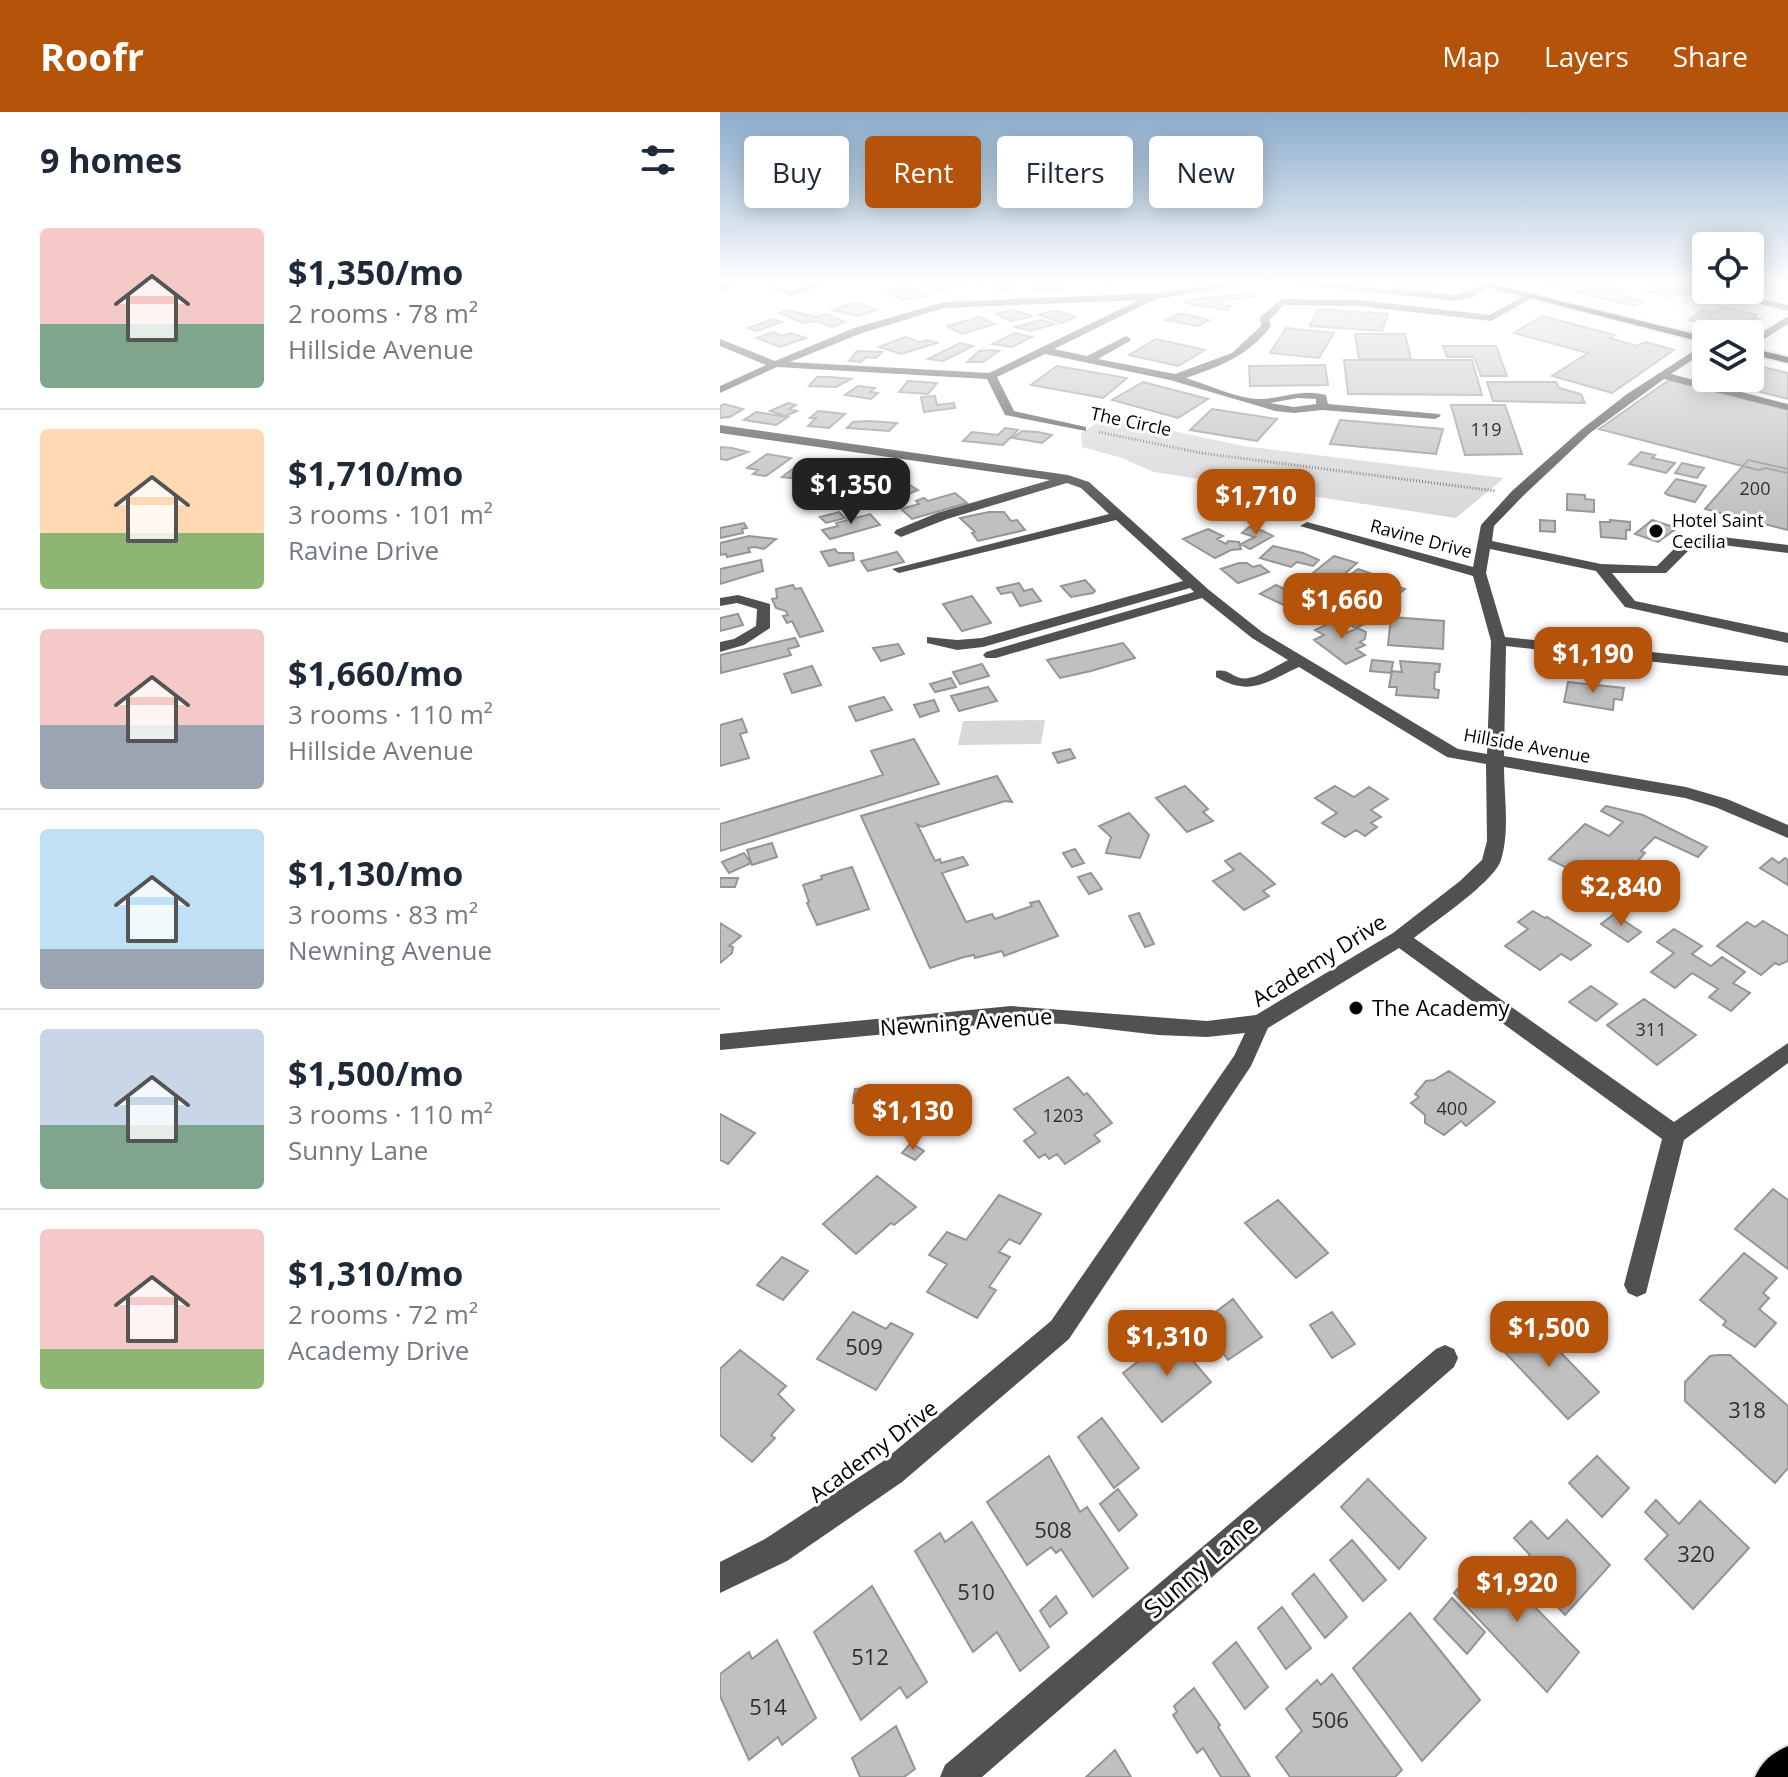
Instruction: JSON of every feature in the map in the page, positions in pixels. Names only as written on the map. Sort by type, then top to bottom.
[{"type":"main road","points":[[1772,1777],[1788,1763]]},
{"type":"street","points":[[766,361],[774,364],[991,376],[1021,361]]},
{"type":"street","points":[[720,390],[783,361]]},
{"type":"street","points":[[1091,361],[1175,378],[1256,403],[1290,393],[1309,393],[1322,397],[1322,407],[1435,416]]},
{"type":"street","points":[[1175,378],[1227,361]]},
{"type":"street","name":"Academy Drive","points":[[720,1578],[776,1550],[892,1472],[1060,1330],[1243,1060],[1260,1023],[1400,938],[1467,886],[1491,862],[1496,841],[1499,641],[1479,573],[1488,525],[1586,431],[1684,361]]},
{"type":"street","points":[[1663,375],[1788,407]]},
{"type":"street","name":"The Circle","points":[[991,376],[1009,413],[1082,429]]},
{"type":"street","name":"Hillside Avenue","points":[[720,429],[1068,479],[1085,485],[1199,588],[1257,635],[1453,753],[1686,793],[1721,803],[1788,832]]},
{"type":"street","points":[[901,533],[942,516],[1046,488],[1068,479]]},
{"type":"street","points":[[899,569],[1119,515]]},
{"type":"street","name":"Ravine Drive","points":[[1307,526],[1479,573]]},
{"type":"street","points":[[1484,544],[1601,568],[1661,570],[1683,548],[1714,540],[1788,549]]},
{"type":"street","points":[[1601,568],[1630,604],[1788,638]]},
{"type":"street","points":[[932,640],[957,645],[983,642],[1199,588]]},
{"type":"street","points":[[991,655],[1199,588]]},
{"type":"street","points":[[720,602],[738,599],[765,607],[763,628],[739,642],[720,647]]},
{"type":"street","points":[[1499,641],[1788,671]]},
{"type":"street","points":[[1222,674],[1240,684],[1258,680],[1300,661]]},
{"type":"street","points":[[1400,938],[1674,1135]]},
{"type":"street","name":"Newning Avenue","points":[[720,1042],[1011,1014],[1207,1029],[1260,1023]]},
{"type":"street","points":[[1637,1285],[1674,1135],[1788,1051]]},
{"type":"street","name":"Sunny Lane","points":[[957,1777],[1445,1358]]},
{"type":"path","name":"The Circle","points":[[1082,429],[1201,453],[1517,494]]},
{"type":"shaded area","points":[[1107,417],[1244,446],[1504,478],[1456,518],[1154,472],[1122,458],[1082,447],[1081,433]]},
{"type":"shaded area","points":[[1045,720],[1041,744],[958,745],[963,721]]},
{"type":"building","points":[[1154,361],[1187,361],[1178,366]]},
{"type":"building","points":[[1344,361],[1472,361],[1482,395],[1348,394]]},
{"type":"building","points":[[1475,361],[1501,361],[1507,376],[1481,376]]},
{"type":"building","points":[[1576,361],[1659,361],[1612,393],[1552,376]]},
{"type":"building","points":[[1325,365],[1328,385],[1250,386],[1249,366]]},
{"type":"building","points":[[1057,366],[1127,378],[1103,398],[1031,385]]},
{"type":"building","points":[[1764,367],[1788,373],[1788,399],[1761,392],[1764,392]]},
{"type":"building","points":[[817,377],[851,379],[836,387],[809,386]]},
{"type":"building","points":[[1669,380],[1692,386],[1692,392],[1717,392],[1788,410],[1788,473],[1766,468],[1758,470],[1599,429]]},
{"type":"building","points":[[908,381],[937,383],[928,394],[899,392]]},
{"type":"building","points":[[1143,382],[1208,399],[1178,418],[1112,400]]},
{"type":"building","points":[[1487,382],[1556,382],[1559,388],[1581,394],[1585,403],[1493,401]]},
{"type":"building","points":[[858,386],[875,388],[870,392],[878,393],[871,399],[845,395]]},
{"type":"building","points":[[935,396],[937,405],[954,403],[955,408],[924,412],[921,397]]},
{"type":"building","points":[[788,403],[796,405],[789,409],[797,411],[786,416],[770,411]]},
{"type":"building","points":[[724,404],[743,409],[730,417],[720,418],[720,406]]},
{"type":"building","points":[[1451,405],[1505,405],[1522,454],[1465,455]]},
{"type":"building","points":[[1212,409],[1277,419],[1257,441],[1190,430]]},
{"type":"building","points":[[818,411],[845,414],[829,428],[808,426],[816,418],[810,418]]},
{"type":"building","points":[[756,412],[788,417],[776,425],[744,420]]},
{"type":"building","points":[[1340,420],[1443,429],[1436,454],[1330,444]]},
{"type":"building","points":[[853,422],[897,423],[889,431],[847,428]]},
{"type":"building","points":[[1005,428],[1018,430],[1003,445],[963,441],[972,432],[998,435]]},
{"type":"building","points":[[1022,431],[1052,435],[1042,443],[1013,438]]},
{"type":"building","points":[[720,447],[748,452],[727,460],[720,459]]},
{"type":"building","points":[[1641,452],[1675,463],[1666,473],[1629,464]]},
{"type":"building","points":[[767,454],[791,458],[766,476],[753,474],[758,470],[747,468]]},
{"type":"building","points":[[1748,460],[1788,469],[1788,530],[1705,509]]},
{"type":"building","points":[[803,461],[823,464],[799,479],[782,477]]},
{"type":"building","points":[[1682,463],[1704,468],[1697,478],[1675,473]]},
{"type":"building","points":[[876,471],[892,479],[868,489],[864,487],[833,502],[820,495],[833,488],[842,492],[860,484],[853,481]]},
{"type":"building","points":[[1676,479],[1706,486],[1695,502],[1665,493]]},
{"type":"building","points":[[903,481],[918,490],[894,500],[879,490]]},
{"type":"building","points":[[955,493],[967,503],[912,519],[901,509],[919,504],[916,501],[924,498],[928,501]]},
{"type":"building","points":[[1567,494],[1585,495],[1585,499],[1594,500],[1594,512],[1567,510]]},
{"type":"building","points":[[839,512],[845,518],[826,523],[820,517]]},
{"type":"building","points":[[1004,512],[1025,530],[978,541],[972,533],[975,532],[960,518]]},
{"type":"building","points":[[870,514],[880,525],[830,539],[822,530],[838,526],[836,523]]},
{"type":"building","points":[[1540,520],[1555,521],[1555,532],[1540,531]]},
{"type":"building","name":"Hotel Saint Cecilia","points":[[1652,520],[1677,528],[1658,542],[1635,534]]},
{"type":"building","name":"Hotel Saint Cecilia","points":[[1600,522],[1630,522],[1626,539],[1601,537]]},
{"type":"building","points":[[744,523],[747,528],[742,529],[743,533],[720,538],[720,528]]},
{"type":"building","points":[[1249,527],[1273,536],[1250,549],[1241,544],[1255,537],[1242,533]]},
{"type":"building","points":[[1208,529],[1223,536],[1217,539],[1226,544],[1228,541],[1239,542],[1241,549],[1215,558],[1183,539]]},
{"type":"building","points":[[749,536],[776,539],[764,549],[755,547],[748,548],[750,552],[727,557],[726,554],[720,555],[720,543]]},
{"type":"building","points":[[1273,546],[1319,560],[1313,566],[1297,562],[1291,567],[1260,558]]},
{"type":"building","points":[[835,549],[838,553],[853,553],[854,560],[829,566],[821,552]]},
{"type":"building","points":[[897,552],[904,562],[868,571],[861,561]]},
{"type":"building","points":[[1334,556],[1357,563],[1332,585],[1308,577]]},
{"type":"building","points":[[761,560],[763,571],[720,584],[720,569]]},
{"type":"building","points":[[1239,563],[1253,567],[1260,565],[1269,572],[1238,583],[1221,569]]},
{"type":"building","points":[[1358,569],[1395,582],[1392,584],[1405,589],[1388,602],[1374,596],[1366,603],[1352,598],[1356,595],[1334,587]]},
{"type":"building","points":[[1085,580],[1095,591],[1093,593],[1071,597],[1061,586]]},
{"type":"building","points":[[1019,583],[1024,591],[1032,589],[1041,601],[1020,606],[1012,592],[1001,594],[997,588]]},
{"type":"building","points":[[793,585],[795,589],[801,588],[823,631],[800,637],[792,621],[787,623],[783,616],[788,615],[786,611],[776,608],[772,599],[777,598],[776,589]]},
{"type":"building","points":[[1276,585],[1299,596],[1284,605],[1260,594]]},
{"type":"building","points":[[1324,594],[1345,607],[1306,624],[1292,615],[1310,607],[1306,604],[1312,601],[1309,600]]},
{"type":"building","points":[[972,596],[991,623],[962,631],[943,604]]},
{"type":"building","points":[[738,614],[743,625],[720,631],[720,618]]},
{"type":"building","points":[[1352,615],[1365,624],[1355,628],[1341,619]]},
{"type":"building","points":[[1391,617],[1444,621],[1443,649],[1388,645]]},
{"type":"building","points":[[1336,620],[1345,625],[1340,629],[1346,633],[1358,628],[1366,632],[1365,639],[1360,642],[1365,645],[1356,649],[1365,655],[1346,664],[1314,640],[1324,635],[1315,630]]},
{"type":"building","points":[[795,638],[799,646],[788,649],[791,655],[721,673],[720,655]]},
{"type":"building","points":[[1123,643],[1135,658],[1060,678],[1047,660]]},
{"type":"building","points":[[898,644],[904,654],[881,661],[873,648]]},
{"type":"building","points":[[1372,660],[1393,662],[1391,673],[1370,671]]},
{"type":"building","points":[[1400,661],[1440,664],[1439,672],[1435,672],[1434,689],[1439,690],[1438,698],[1396,695],[1397,687],[1389,687],[1392,671],[1402,672]]},
{"type":"building","points":[[982,664],[989,676],[960,684],[953,672]]},
{"type":"building","points":[[812,666],[821,685],[792,693],[784,674]]},
{"type":"building","points":[[951,678],[956,687],[935,692],[930,684]]},
{"type":"building","points":[[1568,682],[1624,688],[1622,700],[1614,699],[1613,710],[1564,702]]},
{"type":"building","points":[[988,687],[997,701],[959,711],[951,696]]},
{"type":"building","points":[[884,697],[892,710],[856,721],[849,707]]},
{"type":"building","points":[[934,700],[939,711],[920,717],[914,705]]},
{"type":"building","points":[[742,719],[747,732],[740,734],[749,758],[720,766],[720,725]]},
{"type":"building","points":[[914,739],[939,784],[720,851],[720,824],[883,775],[871,751]]},
{"type":"building","points":[[1070,749],[1075,758],[1058,763],[1053,753]]},
{"type":"building","points":[[997,776],[1012,802],[1005,801],[922,827],[917,824],[935,861],[940,859],[941,863],[963,857],[968,865],[942,873],[966,922],[992,914],[995,919],[1039,901],[1058,936],[1004,956],[1002,951],[975,958],[974,955],[930,968],[861,816]]},
{"type":"building","points":[[1185,786],[1208,809],[1203,812],[1213,821],[1187,832],[1156,798]]},
{"type":"building","points":[[1335,786],[1354,797],[1369,787],[1388,799],[1371,810],[1381,817],[1371,823],[1377,827],[1365,836],[1356,830],[1345,837],[1322,823],[1337,813],[1315,798]]},
{"type":"building","points":[[1606,806],[1643,815],[1707,847],[1698,857],[1655,837],[1641,851],[1645,853],[1611,890],[1549,859],[1585,824],[1609,836],[1623,822],[1601,811]]},
{"type":"building","points":[[1129,813],[1149,835],[1140,858],[1106,853],[1111,837],[1099,826]]},
{"type":"building","points":[[772,843],[777,857],[752,865],[747,850]]},
{"type":"building","points":[[1075,849],[1084,863],[1072,867],[1063,853]]},
{"type":"building","points":[[744,853],[751,863],[729,873],[722,862]]},
{"type":"building","points":[[1240,853],[1275,884],[1263,891],[1269,896],[1244,910],[1213,881],[1234,870],[1225,861]]},
{"type":"building","points":[[1772,858],[1779,863],[1785,858],[1788,860],[1788,885],[1760,868]]},
{"type":"building","points":[[852,867],[869,909],[817,925],[803,885]]},
{"type":"building","points":[[1091,873],[1102,889],[1089,894],[1078,877]]},
{"type":"building","points":[[720,878],[738,878],[735,887],[720,887]]},
{"type":"building","points":[[1533,911],[1591,945],[1571,960],[1561,954],[1540,970],[1505,946],[1528,929],[1518,922]]},
{"type":"building","points":[[1139,913],[1154,944],[1145,947],[1129,916]]},
{"type":"building","points":[[1614,914],[1641,932],[1628,942],[1601,924]]},
{"type":"building","points":[[1763,921],[1788,936],[1788,961],[1779,965],[1775,963],[1761,975],[1717,946],[1747,922],[1755,927]]},
{"type":"building","points":[[720,923],[741,936],[729,946],[733,947],[732,953],[720,963]]},
{"type":"building","points":[[1674,929],[1702,946],[1692,954],[1711,966],[1722,957],[1745,972],[1733,983],[1750,993],[1731,1011],[1709,997],[1718,989],[1692,973],[1675,988],[1651,972],[1674,953],[1657,942]]},
{"type":"building","points":[[1591,986],[1617,1004],[1596,1021],[1569,1002]]},
{"type":"building","points":[[1644,999],[1696,1035],[1657,1065],[1607,1025]]},
{"type":"building","points":[[1449,1071],[1495,1102],[1466,1126],[1461,1121],[1444,1135],[1425,1123],[1425,1115],[1411,1103],[1419,1097],[1415,1094],[1426,1081]]},
{"type":"building","points":[[1068,1077],[1084,1095],[1087,1093],[1112,1123],[1094,1135],[1100,1141],[1065,1164],[1057,1154],[1049,1159],[1045,1154],[1039,1158],[1024,1141],[1036,1133],[1014,1109]]},
{"type":"building","points":[[896,1085],[894,1099],[853,1103],[855,1089]]},
{"type":"building","points":[[720,1114],[755,1133],[728,1164],[720,1160]]},
{"type":"building","points":[[911,1143],[924,1151],[915,1160],[902,1153]]},
{"type":"building","points":[[877,1176],[916,1207],[894,1225],[891,1223],[856,1254],[823,1224]]},
{"type":"building","points":[[1773,1189],[1788,1200],[1788,1269],[1735,1229]]},
{"type":"building","points":[[999,1195],[1041,1214],[1020,1244],[1009,1239],[999,1252],[1010,1257],[989,1287],[996,1290],[977,1318],[927,1292],[947,1264],[929,1255],[947,1232],[966,1240]]},
{"type":"building","points":[[1278,1200],[1328,1253],[1296,1278],[1245,1223]]},
{"type":"building","points":[[1744,1253],[1777,1278],[1763,1293],[1769,1298],[1759,1309],[1776,1323],[1755,1347],[1723,1325],[1726,1321],[1700,1300]]},
{"type":"building","points":[[782,1257],[808,1271],[783,1300],[757,1285]]},
{"type":"building","points":[[1233,1299],[1262,1337],[1228,1360],[1201,1323]]},
{"type":"building","points":[[853,1312],[886,1329],[891,1323],[913,1334],[876,1390],[817,1359]]},
{"type":"building","points":[[1332,1312],[1355,1344],[1332,1358],[1310,1325]]},
{"type":"building","points":[[1529,1320],[1599,1392],[1568,1419],[1498,1345]]},
{"type":"building","points":[[1172,1336],[1211,1382],[1162,1422],[1123,1373]]},
{"type":"building","points":[[740,1350],[786,1386],[778,1394],[794,1410],[771,1435],[775,1438],[752,1462],[720,1435],[720,1369]]},
{"type":"building","points":[[1730,1355],[1788,1406],[1788,1468],[1775,1483],[1685,1401],[1685,1382],[1710,1356]]},
{"type":"building","points":[[1102,1418],[1139,1468],[1114,1488],[1078,1437]]},
{"type":"building","points":[[1049,1456],[1080,1512],[1087,1507],[1128,1568],[1093,1597],[1061,1549],[1056,1553],[1051,1547],[1027,1565],[987,1502]]},
{"type":"building","points":[[1597,1456],[1629,1488],[1602,1517],[1569,1483]]},
{"type":"building","points":[[1368,1479],[1426,1538],[1399,1569],[1341,1507]]},
{"type":"building","points":[[1118,1489],[1137,1515],[1119,1531],[1100,1504]]},
{"type":"building","points":[[1656,1500],[1679,1524],[1700,1501],[1749,1548],[1693,1609],[1645,1559],[1668,1535],[1645,1512]]},
{"type":"building","points":[[1567,1520],[1610,1565],[1565,1615],[1520,1565],[1530,1555],[1514,1538],[1531,1521],[1548,1539]]},
{"type":"building","points":[[972,1522],[1049,1647],[1020,1671],[997,1632],[973,1652],[915,1551],[940,1533],[945,1542]]},
{"type":"building","points":[[1352,1540],[1386,1580],[1363,1601],[1330,1560]]},
{"type":"building","points":[[1486,1557],[1579,1652],[1547,1692],[1454,1593]]},
{"type":"building","points":[[1314,1574],[1347,1617],[1325,1638],[1292,1594]]},
{"type":"building","points":[[872,1586],[927,1682],[907,1698],[900,1687],[861,1720],[814,1632]]},
{"type":"building","points":[[1056,1596],[1067,1613],[1050,1627],[1040,1611]]},
{"type":"building","points":[[1452,1598],[1485,1632],[1467,1654],[1434,1619]]},
{"type":"building","points":[[1282,1607],[1311,1648],[1286,1669],[1258,1628]]},
{"type":"building","points":[[1410,1613],[1480,1700],[1422,1761],[1353,1668]]},
{"type":"building","points":[[777,1640],[816,1718],[782,1745],[778,1737],[749,1760],[720,1696],[720,1674],[749,1652],[752,1659]]},
{"type":"building","points":[[1236,1642],[1268,1687],[1245,1709],[1213,1663]]},
{"type":"building","points":[[1332,1674],[1402,1770],[1395,1777],[1290,1777],[1276,1757],[1302,1731],[1286,1709],[1317,1680],[1321,1685]]},
{"type":"building","points":[[1194,1688],[1250,1777],[1221,1777],[1203,1748],[1197,1753],[1173,1715],[1177,1712],[1174,1706]]},
{"type":"building","points":[[896,1726],[915,1769],[904,1777],[860,1777],[852,1758]]},
{"type":"building","points":[[1115,1750],[1131,1777],[1086,1777]]},
{"type":"place","name":"Hotel Saint Cecilia","points":[[1656,531]]},
{"type":"place","name":"The Academy","points":[[1356,1008]]}]
